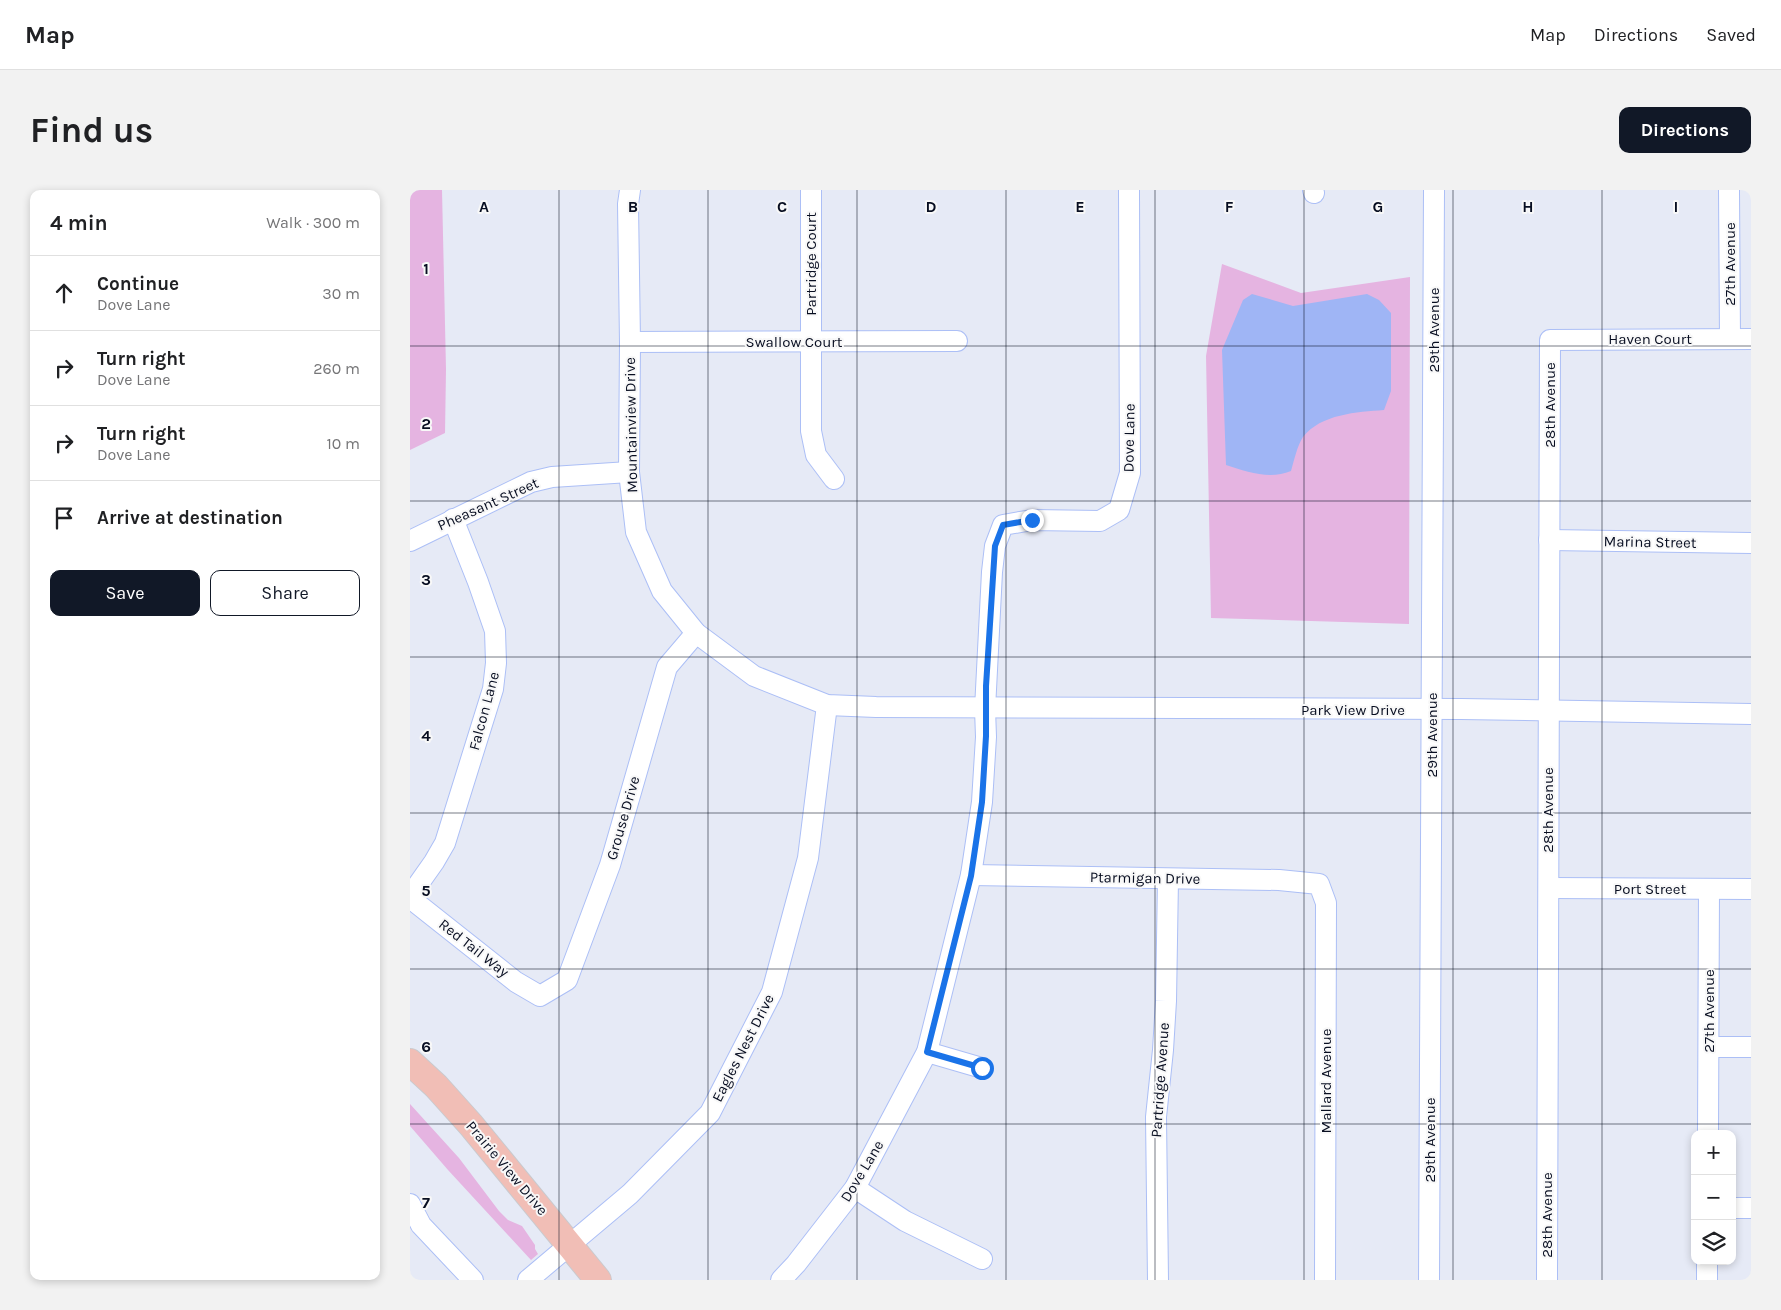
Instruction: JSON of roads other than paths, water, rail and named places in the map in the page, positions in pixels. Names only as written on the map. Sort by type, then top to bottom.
[{"type":"main road","name":"Prairie View Drive","points":[[410,1062],[436,1086],[473,1127],[598,1280]]},
{"type":"street","name":"Mountainview Drive","points":[[630,190],[628,204],[629,472],[636,532],[662,591],[696,633],[754,676],[827,705],[985,709]]},
{"type":"street","name":"Partridge Court","points":[[811,190],[811,431],[816,455],[834,479]]},
{"type":"street","name":"Dove Lane","points":[[781,1280],[796,1264],[855,1188],[927,1052],[971,876],[982,802],[992,572],[995,546],[1003,525],[1032,520],[1100,521],[1119,510],[1130,473],[1129,190]]},
{"type":"street","name":"29th Avenue","points":[[1429,1280],[1434,190]]},
{"type":"street","name":"27th Avenue","points":[[1729,190],[1730,339]]},
{"type":"street","name":"Haven Court","points":[[1550,340],[1751,339]]},
{"type":"street","name":"28th Avenue","points":[[1546,1280],[1550,340]]},
{"type":"street","name":"Swallow Court","points":[[630,342],[957,341]]},
{"type":"street","name":"Pheasant Street","points":[[410,541],[531,482],[552,477],[629,472]]},
{"type":"street","name":"Falcon Lane","points":[[410,897],[445,843],[492,690],[496,663],[495,631],[453,519]]},
{"type":"street","name":"Marina Street","points":[[1549,540],[1751,543]]},
{"type":"street","name":"Grouse Drive","points":[[540,996],[566,980],[610,864],[667,667],[696,633]]},
{"type":"street","name":"Eagles Nest Drive","points":[[528,1280],[630,1194],[710,1113],[772,992],[808,858],[827,705]]},
{"type":"street","name":"Park View Drive","points":[[985,709],[1432,710],[1751,714]]},
{"type":"street","name":"Ptarmigan Drive","points":[[971,876],[1279,880],[1319,884]]},
{"type":"street","name":"Partridge Avenue","points":[[1158,1280],[1156,1117],[1166,1001],[1168,879]]},
{"type":"street","name":"Mallard Avenue","points":[[1319,884],[1326,904],[1325,1280]]},
{"type":"street","name":"Port Street","points":[[1549,888],[1751,889]]},
{"type":"street","name":"27th Avenue","points":[[1708,1130],[1710,889]]},
{"type":"street","name":"Red Tail Way","points":[[410,897],[516,982],[540,996]]},
{"type":"street","points":[[1709,1047],[1751,1047]]},
{"type":"street","points":[[927,1052],[982,1068]]},
{"type":"street","points":[[855,1188],[905,1221],[982,1259]]},
{"type":"street","points":[[410,1204],[416,1229],[473,1280]]},
{"type":"street","points":[[1736,1208],[1751,1208]]},
{"type":"street","points":[[1707,1265],[1707,1280]]},
{"type":"water","points":[[1252,294],[1293,306],[1367,294],[1379,300],[1391,313],[1391,391],[1384,410],[1340,416],[1319,423],[1303,437],[1297,449],[1291,471],[1283,474],[1267,475],[1226,465],[1222,350],[1243,300]]}]
